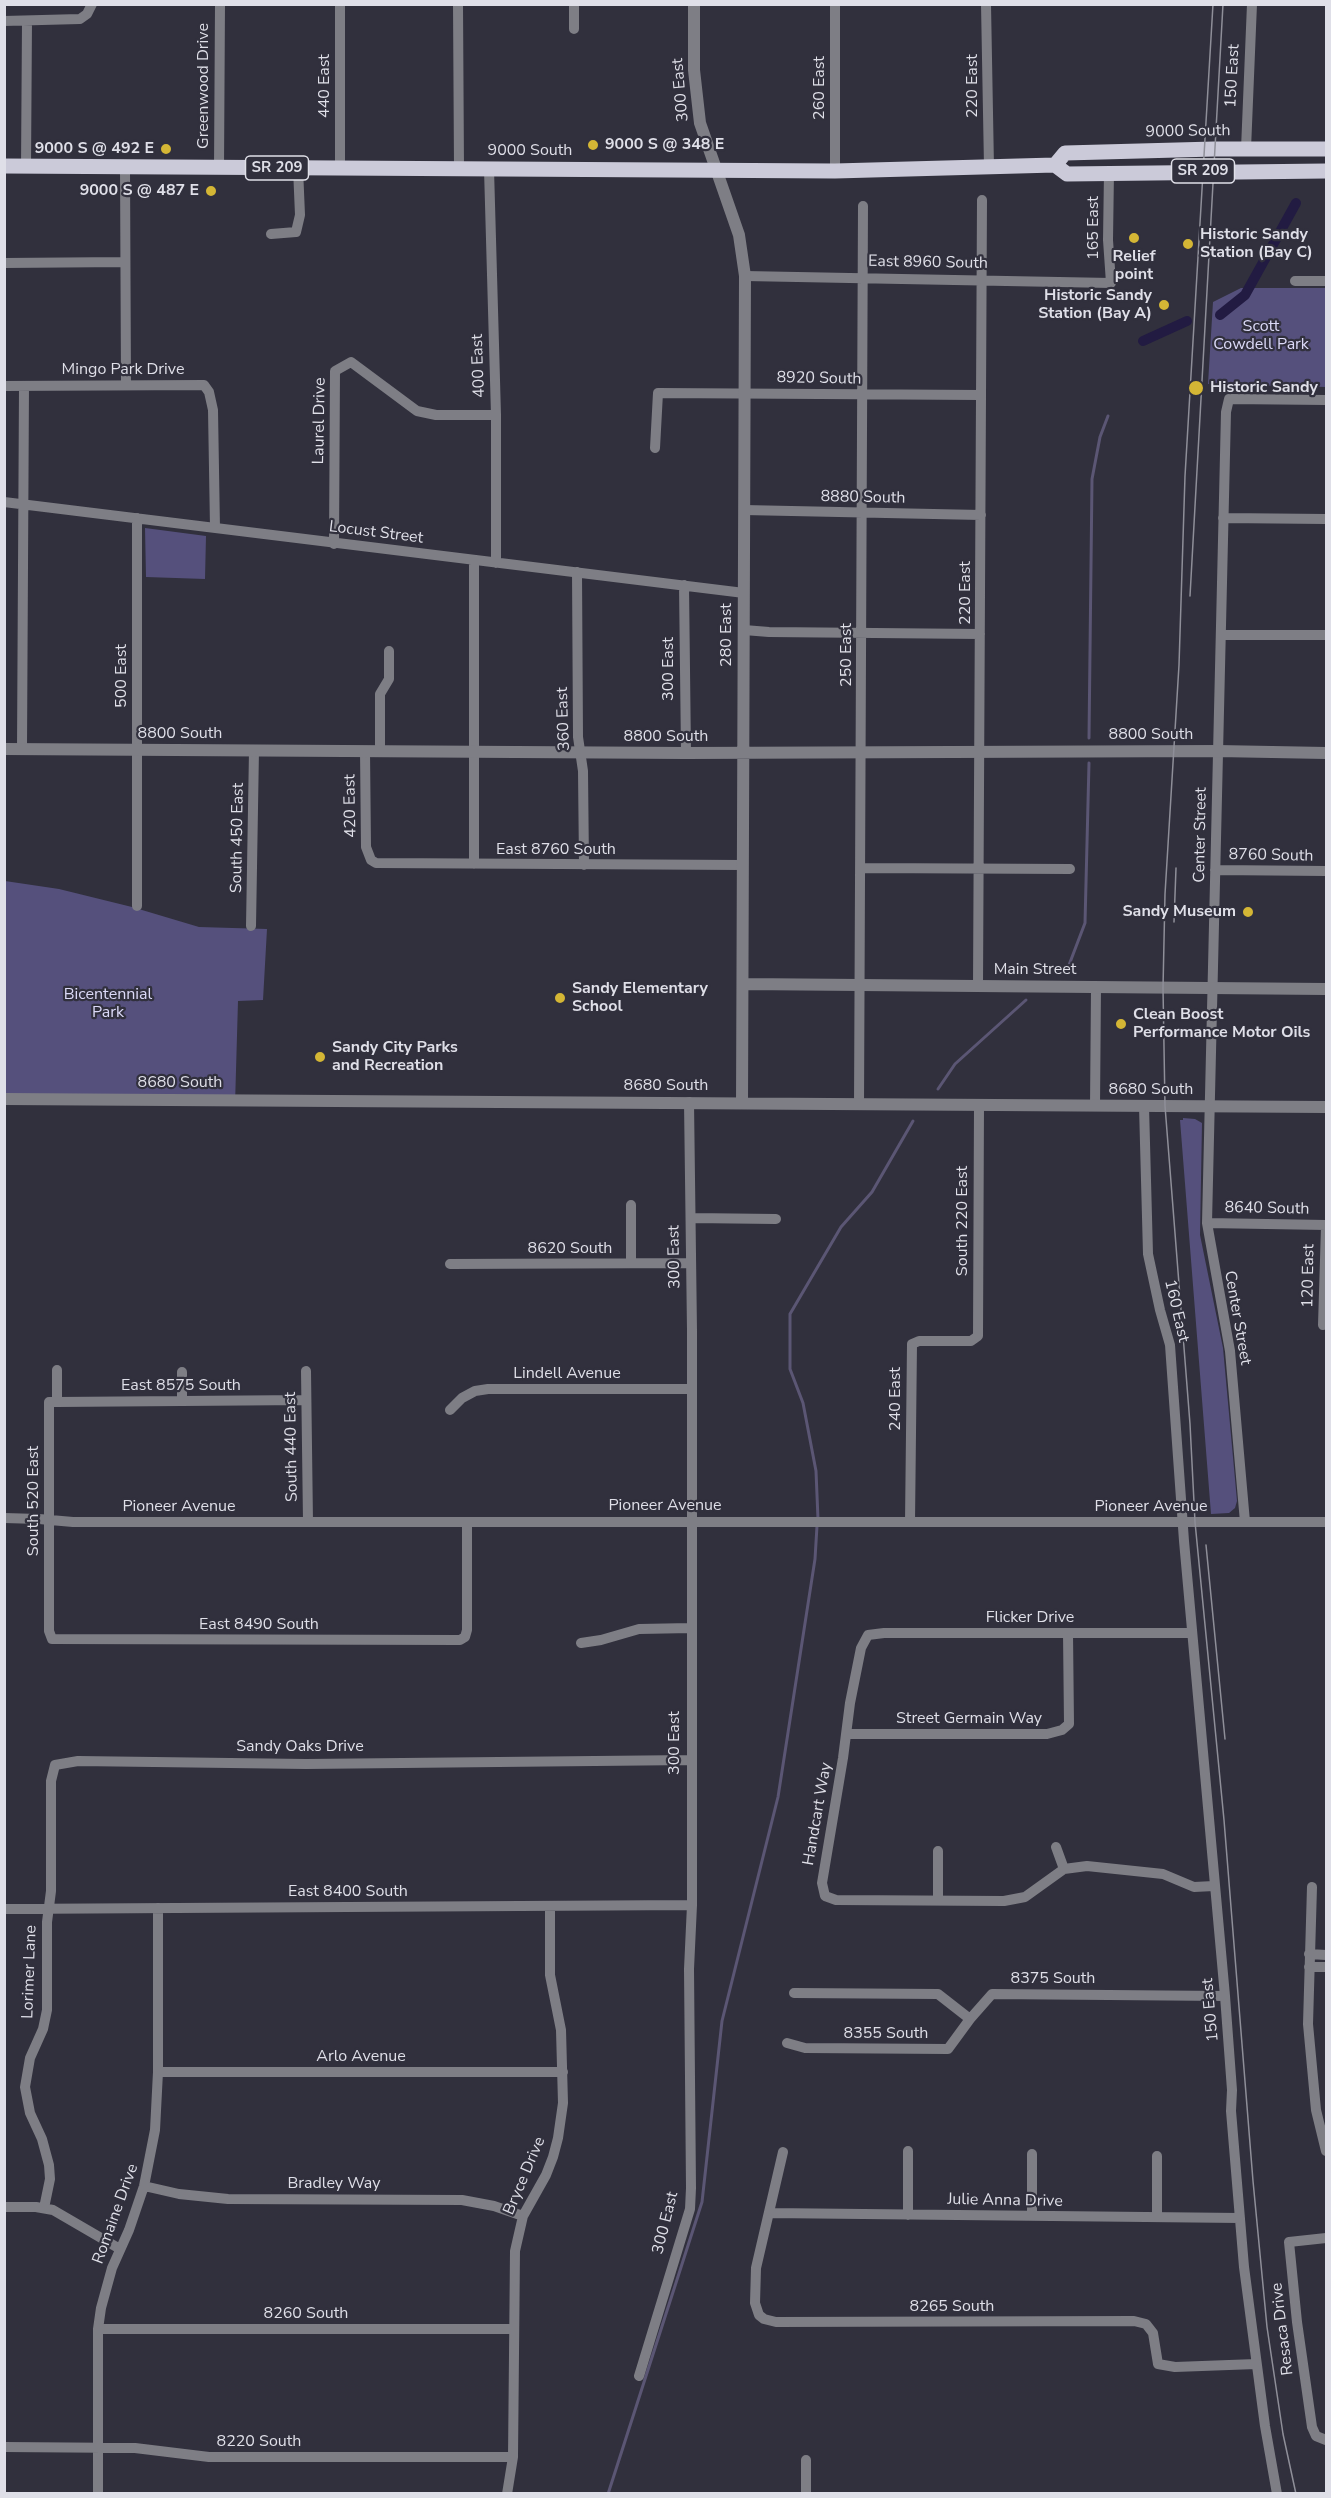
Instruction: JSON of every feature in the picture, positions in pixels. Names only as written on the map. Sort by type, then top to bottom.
[{"type":"main road","points":[[1246,149],[1256,157],[1298,171]]},
{"type":"main road","name":"9000 South","points":[[1055,165],[1065,153],[1326,149]]},
{"type":"main road","name":"9000 South","points":[[4,166],[835,171],[1055,165],[1067,174],[1326,171]]},
{"type":"street","name":"Greenwood Drive","points":[[219,168],[220,4]]},
{"type":"street","name":"440 East","points":[[340,4],[340,168]]},
{"type":"street","points":[[458,4],[459,168]]},
{"type":"street","points":[[574,4],[574,29]]},
{"type":"street","name":"300 East","points":[[694,4],[697,106],[704,139],[716,171]]},
{"type":"street","name":"260 East","points":[[835,4],[835,171]]},
{"type":"street","name":"220 East","points":[[986,4],[988,167]]},
{"type":"street","name":"150 East","points":[[1246,149],[1252,4]]},
{"type":"street","points":[[4,21],[80,20],[89,9]]},
{"type":"street","points":[[26,167],[27,21]]},
{"type":"street","points":[[125,168],[126,385]]},
{"type":"street","points":[[271,234],[296,232],[300,215],[298,168]]},
{"type":"street","name":"400 East","points":[[489,169],[496,416],[496,563]]},
{"type":"street","name":"280 East","points":[[716,171],[739,235],[745,276],[742,1103]]},
{"type":"street","name":"165 East","points":[[1109,172],[1108,240],[1111,283]]},
{"type":"street","name":"220 East","points":[[978,986],[982,200]]},
{"type":"street","name":"250 East","points":[[859,1104],[863,207]]},
{"type":"street","points":[[4,263],[125,262]]},
{"type":"street","name":"East 8960 South","points":[[745,276],[1111,283]]},
{"type":"street","points":[[1295,281],[1326,281]]},
{"type":"street","name":"Laurel Drive","points":[[334,544],[335,371],[351,362],[417,411],[436,415],[496,416]]},
{"type":"street","name":"Mingo Park Drive","points":[[4,386],[204,385],[209,392],[214,417],[215,528]]},
{"type":"street","points":[[22,749],[24,386]]},
{"type":"street","name":"8920 South","points":[[655,448],[658,393],[981,395]]},
{"type":"street","name":"Center Street","points":[[1245,1522],[1230,1352],[1207,1223],[1226,412],[1229,399],[1326,400]]},
{"type":"street","name":"Locust Street","points":[[4,502],[744,593]]},
{"type":"street","name":"8880 South","points":[[744,510],[981,515]]},
{"type":"street","name":"500 East","points":[[136,518],[137,906]]},
{"type":"street","points":[[1223,518],[1326,519]]},
{"type":"street","points":[[474,560],[474,864]]},
{"type":"street","name":"360 East","points":[[577,572],[579,753],[583,771],[584,865]]},
{"type":"street","name":"300 East","points":[[684,585],[686,753]]},
{"type":"street","points":[[744,630],[980,634]]},
{"type":"street","points":[[1221,635],[1326,636]]},
{"type":"street","points":[[380,751],[380,694],[389,679],[389,651]]},
{"type":"street","name":"8800 South","points":[[4,749],[579,753],[1218,751],[1326,753]]},
{"type":"street","name":"South 450 East","points":[[251,926],[254,750]]},
{"type":"street","name":"420 East","points":[[365,751],[366,847],[371,860]]},
{"type":"street","name":"East 8760 South","points":[[371,860],[383,864],[743,865]]},
{"type":"street","points":[[861,868],[1070,869]]},
{"type":"street","name":"8760 South","points":[[1215,870],[1326,872]]},
{"type":"street","name":"Main Street","points":[[743,984],[1326,989]]},
{"type":"street","points":[[1095,1106],[1096,987]]},
{"type":"street","name":"8680 South","points":[[4,1099],[1326,1107]]},
{"type":"street","name":"300 East","points":[[639,2376],[690,2210],[692,2166],[689,1969],[692,1905],[692,1263],[689,1102]]},
{"type":"street","name":"South 220 East","points":[[978,1336],[979,1106]]},
{"type":"street","name":"160 East","points":[[1144,1106],[1149,1254],[1160,1310],[1170,1345],[1183,1522]]},
{"type":"street","points":[[631,1205],[631,1263]]},
{"type":"street","points":[[691,1218],[776,1219]]},
{"type":"street","name":"8640 South","points":[[1207,1223],[1326,1226]]},
{"type":"street","name":"120 East","points":[[1323,1325],[1326,1226]]},
{"type":"street","name":"8620 South","points":[[450,1264],[692,1263]]},
{"type":"street","name":"240 East","points":[[910,1522],[912,1344],[919,1341],[971,1341],[978,1336]]},
{"type":"street","name":"South 520 East","points":[[51,1639],[49,1631],[49,1402],[57,1402],[57,1370]]},
{"type":"street","name":"South 440 East","points":[[306,1371],[308,1522]]},
{"type":"street","points":[[182,1372],[182,1401]]},
{"type":"street","name":"Lindell Avenue","points":[[450,1410],[462,1398],[475,1391],[488,1389],[692,1389]]},
{"type":"street","name":"East 8575 South","points":[[57,1402],[306,1400]]},
{"type":"street","name":"Pioneer Avenue","points":[[4,1518],[73,1522],[1326,1522]]},
{"type":"street","name":"East 8490 South","points":[[51,1639],[460,1640],[465,1637],[467,1630],[467,1522]]},
{"type":"street","name":"150 East","points":[[1183,1522],[1225,1996],[1240,2218],[1256,2364],[1277,2493]]},
{"type":"street","points":[[581,1643],[639,1629],[692,1628]]},
{"type":"street","name":"Flicker Drive","points":[[868,1635],[884,1633],[1192,1633]]},
{"type":"street","name":"Street Germain Way","points":[[847,1734],[1047,1734],[1062,1730],[1068,1724],[1068,1633]]},
{"type":"street","name":"Handcart Way","points":[[868,1635],[861,1648],[850,1703],[847,1734],[822,1877],[825,1896],[842,1900],[1015,1900],[1035,1891],[1064,1869]]},
{"type":"street","name":"Sandy Oaks Drive","points":[[49,1909],[51,1780],[55,1765],[62,1762],[179,1761],[306,1764],[691,1760]]},
{"type":"street","points":[[1056,1847],[1064,1869],[1087,1866],[1152,1873],[1171,1876],[1194,1887],[1214,1886]]},
{"type":"street","points":[[938,1851],[938,1900]]},
{"type":"street","points":[[1312,1887],[1308,2015],[1317,2116],[1326,2151]]},
{"type":"street","name":"East 8400 South","points":[[4,1909],[692,1905]]},
{"type":"street","name":"Bryce Drive","points":[[507,2493],[513,2457],[515,2251],[523,2216],[546,2175],[558,2138],[563,2103],[561,2030],[550,1975],[550,1906]]},
{"type":"street","name":"Romaine Drive","points":[[98,2493],[98,2329],[105,2288],[144,2186],[155,2130],[158,2072],[158,1908]]},
{"type":"street","name":"Lorimer Lane","points":[[44,2208],[50,2179],[49,2165],[42,2139],[30,2113],[26,2087],[30,2058],[43,2029],[47,2010],[49,1909]]},
{"type":"street","points":[[1309,1954],[1326,1955]]},
{"type":"street","points":[[1309,1967],[1326,1967]]},
{"type":"street","points":[[794,1993],[938,1994],[970,2019]]},
{"type":"street","name":"8375 South","points":[[970,2019],[992,1994],[1225,1996]]},
{"type":"street","name":"8355 South","points":[[787,2043],[805,2048],[948,2049],[970,2019]]},
{"type":"street","name":"Arlo Avenue","points":[[158,2072],[563,2072]]},
{"type":"street","points":[[908,2151],[908,2215]]},
{"type":"street","points":[[769,2213],[783,2152]]},
{"type":"street","points":[[1032,2154],[1032,2216]]},
{"type":"street","points":[[1157,2156],[1157,2217]]},
{"type":"street","name":"Bradley Way","points":[[144,2186],[179,2194],[220,2199],[462,2200],[494,2206],[523,2216]]},
{"type":"street","points":[[4,2207],[44,2208],[60,2213],[120,2249]]},
{"type":"street","name":"Julie Anna Drive","points":[[769,2213],[1240,2218]]},
{"type":"street","name":"8265 South","points":[[769,2213],[756,2268],[755,2303],[759,2315],[764,2319],[776,2322],[1134,2321],[1146,2324],[1153,2333],[1158,2364],[1175,2367],[1256,2364]]},
{"type":"street","name":"Resaca Drive","points":[[1326,2238],[1289,2241],[1297,2322],[1312,2427],[1316,2436],[1326,2440]]},
{"type":"street","name":"8260 South","points":[[98,2329],[513,2329]]},
{"type":"street","name":"8220 South","points":[[4,2447],[135,2448],[209,2457],[513,2457]]},
{"type":"street","points":[[806,2460],[806,2493]]},
{"type":"green space","name":"Scott Cowdell Park","points":[[1241,288],[1326,288],[1326,387],[1208,384],[1213,302]]},
{"type":"green space","points":[[145,528],[206,536],[205,579],[146,577]]},
{"type":"green space","name":"Bicentennial Park","points":[[5,881],[59,889],[199,927],[267,929],[263,1000],[238,1001],[235,1105],[5,1104]]},
{"type":"green space","points":[[1195,1119],[1202,1123],[1200,1235],[1223,1348],[1237,1501],[1235,1508],[1229,1513],[1211,1514],[1180,1120]]},
{"type":"waterway","points":[[1220,315],[1245,295],[1296,203]]},
{"type":"waterway","points":[[1143,341],[1187,321]]},
{"type":"waterway","points":[[1089,738],[1092,479],[1100,437],[1108,416]]},
{"type":"waterway","points":[[1069,965],[1085,923],[1089,763]]},
{"type":"waterway","points":[[938,1089],[955,1064],[1026,1000]]},
{"type":"waterway","points":[[818,1519],[816,1471],[803,1403],[790,1369],[790,1314],[841,1227],[872,1192],[913,1121]]},
{"type":"waterway","points":[[608,2494],[702,2202],[722,2021],[778,1797],[815,1559],[817,1526]]},
{"type":"tram line","points":[[1213,4],[1185,476],[1179,665],[1165,894],[1163,988],[1165,1106],[1190,1424],[1195,1522],[1224,1820],[1253,2181],[1267,2327],[1283,2434],[1296,2494]]},
{"type":"tram line","points":[[1190,596],[1223,4]]},
{"type":"tram line","points":[[1174,922],[1176,868]]},
{"type":"tram line","points":[[1206,1545],[1225,1739]]},
{"type":"place","name":"9000 S @ 348 E","points":[[593,145]]},
{"type":"place","name":"9000 S @ 492 E","points":[[166,149]]},
{"type":"place","name":"9000 S @ 487 E","points":[[211,191]]},
{"type":"place","name":"Relief point","points":[[1134,238]]},
{"type":"place","name":"Historic Sandy Station (Bay C)","points":[[1188,244]]},
{"type":"place","name":"Historic Sandy Station (Bay A)","points":[[1164,305]]},
{"type":"place","name":"Historic Sandy","points":[[1196,388]]},
{"type":"place","name":"Sandy Museum","points":[[1248,912]]},
{"type":"place","name":"Sandy Elementary School","points":[[560,998]]},
{"type":"place","name":"Clean Boost Performance Motor Oils","points":[[1121,1024]]},
{"type":"place","name":"Sandy City Parks and Recreation","points":[[320,1057]]}]
